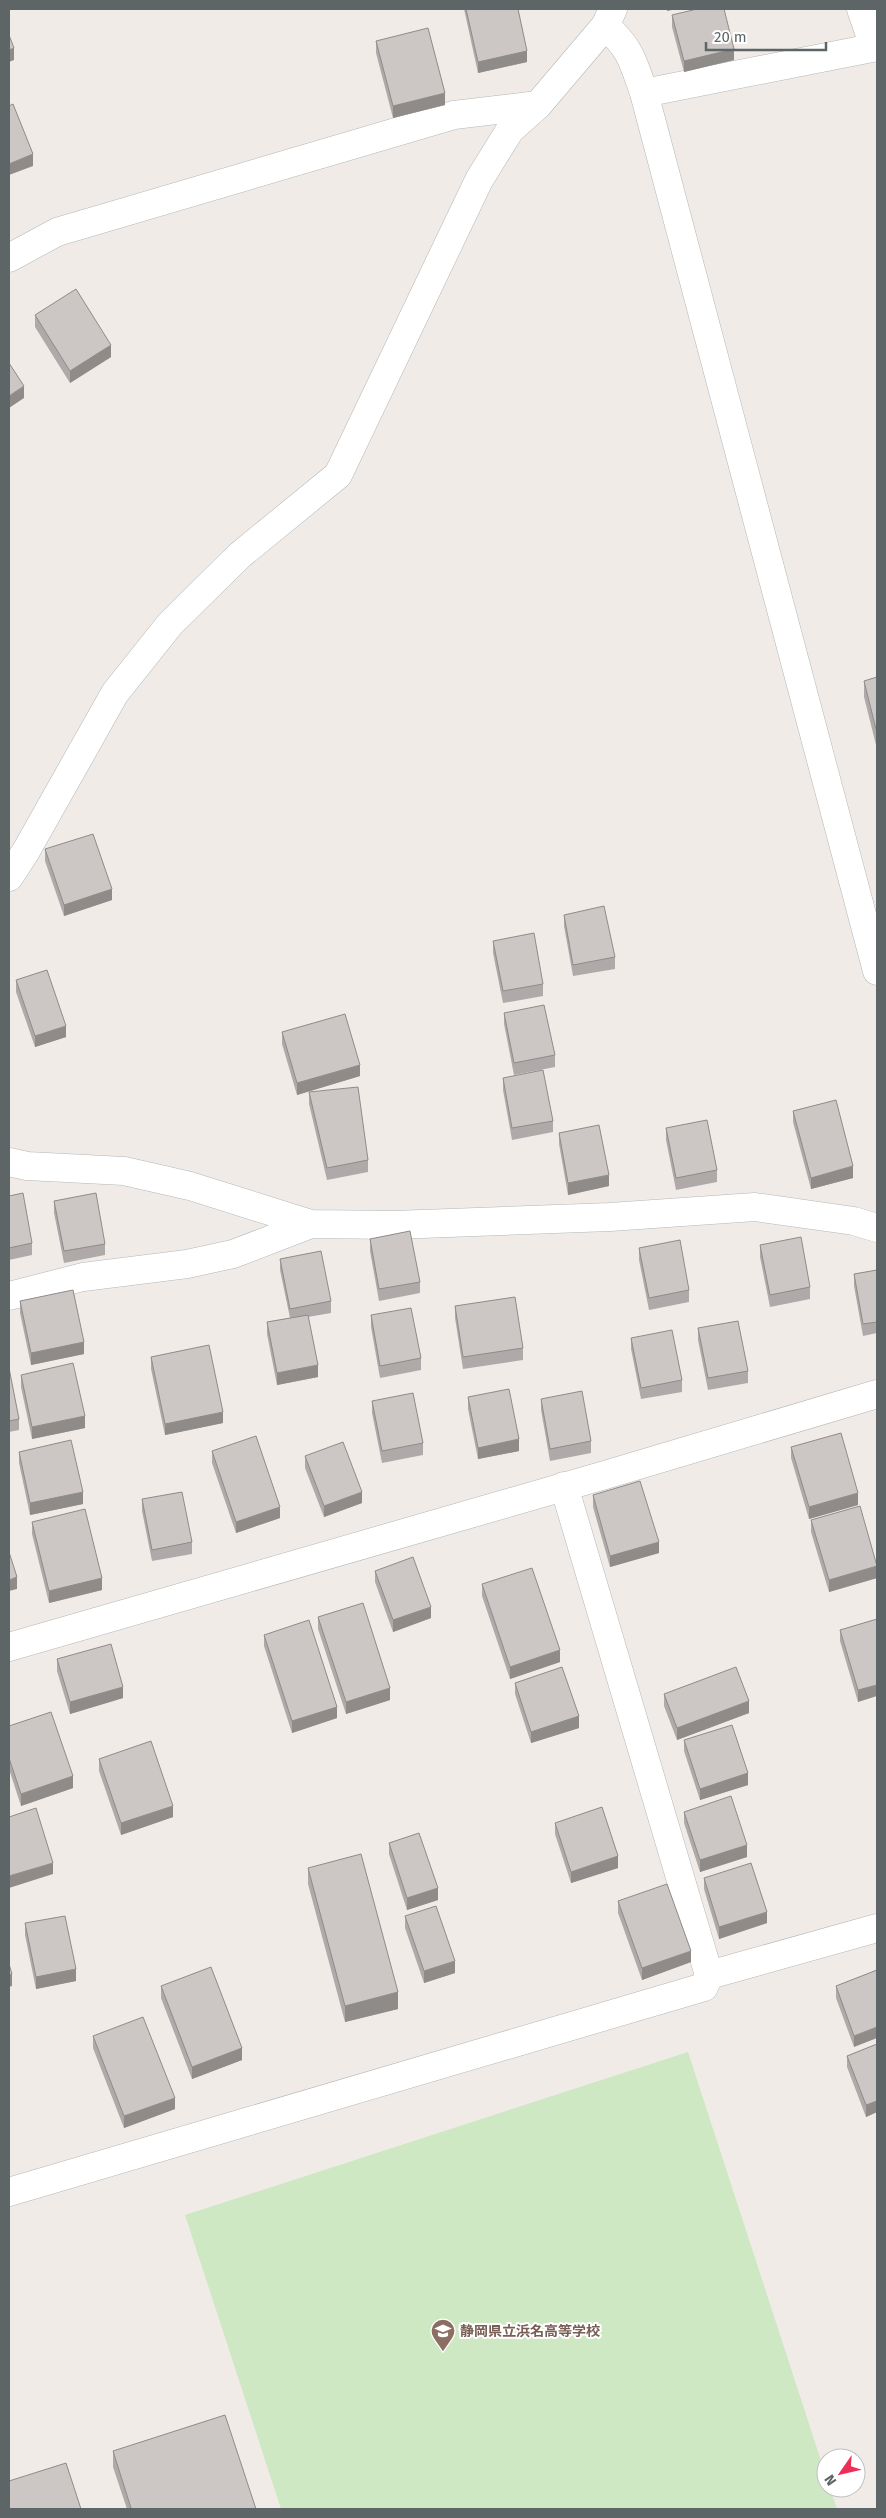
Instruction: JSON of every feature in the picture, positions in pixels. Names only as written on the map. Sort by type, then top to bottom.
[{"type":"street","points":[[644,94],[876,47],[861,9]]},
{"type":"street","points":[[9,877],[26,851],[115,693],[170,624],[240,554],[338,475],[479,180],[510,130],[538,104],[609,17],[636,68],[644,94],[877,971]]},
{"type":"street","points":[[9,258],[57,232],[454,115],[538,104]]},
{"type":"street","points":[[9,1162],[28,1166],[124,1171],[190,1186],[311,1224],[394,1224],[610,1217],[755,1207],[854,1221],[877,1228]]},
{"type":"street","points":[[9,1296],[83,1277],[187,1264],[233,1254],[311,1224]]},
{"type":"street","points":[[9,1647],[877,1394]]},
{"type":"street","points":[[9,2192],[704,1986],[709,1975],[564,1486]]},
{"type":"street","points":[[709,1975],[877,1928]]},
{"type":"green space","name":"静岡県立浜名高等学校","points":[[688,2052],[817,2448],[816,2498],[833,2498],[837,2509],[281,2509],[185,2215]]},
{"type":"building","points":[[466,9],[518,9],[527,51],[478,62]]},
{"type":"building","points":[[697,9],[724,9],[734,49],[684,61],[672,15]]},
{"type":"building","points":[[428,28],[445,93],[393,106],[376,41]]},
{"type":"building","points":[[9,35],[14,48],[9,50]]},
{"type":"building","points":[[13,104],[33,154],[9,164],[9,106]]},
{"type":"building","points":[[76,289],[111,345],[70,371],[35,315]]},
{"type":"building","points":[[9,363],[24,386],[9,396]]},
{"type":"building","points":[[877,677],[877,733],[864,681]]},
{"type":"building","points":[[93,834],[112,889],[64,905],[45,849]]},
{"type":"building","points":[[604,906],[615,957],[573,965],[564,915]]},
{"type":"building","points":[[534,933],[543,984],[503,991],[493,941]]},
{"type":"building","points":[[47,970],[66,1026],[35,1036],[16,980]]},
{"type":"building","points":[[544,1005],[555,1055],[514,1063],[504,1013]]},
{"type":"building","points":[[345,1014],[360,1065],[297,1083],[282,1032]]},
{"type":"building","points":[[543,1070],[553,1121],[512,1128],[503,1078]]},
{"type":"building","points":[[358,1087],[368,1160],[327,1168],[309,1092]]},
{"type":"building","points":[[836,1100],[853,1166],[811,1178],[793,1111]]},
{"type":"building","points":[[707,1120],[717,1170],[676,1178],[666,1128]]},
{"type":"building","points":[[599,1125],[609,1175],[568,1183],[559,1133]]},
{"type":"building","points":[[23,1193],[32,1243],[9,1248],[9,1196]]},
{"type":"building","points":[[96,1193],[105,1244],[64,1251],[54,1201]]},
{"type":"building","points":[[410,1231],[420,1282],[379,1289],[370,1239]]},
{"type":"building","points":[[801,1237],[810,1287],[770,1295],[760,1245]]},
{"type":"building","points":[[680,1240],[689,1290],[649,1298],[639,1248]]},
{"type":"building","points":[[321,1251],[331,1301],[290,1309],[280,1259]]},
{"type":"building","points":[[877,1270],[877,1322],[863,1324],[854,1274]]},
{"type":"building","points":[[73,1290],[84,1342],[31,1353],[20,1301]]},
{"type":"building","points":[[515,1297],[523,1348],[463,1357],[455,1306]]},
{"type":"building","points":[[411,1308],[421,1358],[380,1366],[371,1315]]},
{"type":"building","points":[[308,1315],[318,1365],[277,1373],[267,1322]]},
{"type":"building","points":[[738,1321],[748,1371],[708,1378],[698,1328]]},
{"type":"building","points":[[672,1330],[682,1380],[641,1388],[631,1338]]},
{"type":"building","points":[[209,1345],[223,1412],[165,1424],[151,1357]]},
{"type":"building","points":[[73,1363],[85,1416],[32,1427],[21,1375]]},
{"type":"building","points":[[9,1368],[19,1419],[9,1421]]},
{"type":"building","points":[[509,1389],[519,1439],[478,1448],[468,1397]]},
{"type":"building","points":[[582,1391],[591,1441],[550,1449],[541,1399]]},
{"type":"building","points":[[413,1393],[423,1443],[382,1451],[372,1401]]},
{"type":"building","points":[[841,1433],[858,1493],[809,1507],[791,1447]]},
{"type":"building","points":[[256,1436],[280,1507],[236,1522],[212,1451]]},
{"type":"building","points":[[71,1440],[83,1492],[30,1503],[19,1452]]},
{"type":"building","points":[[343,1442],[362,1492],[324,1506],[305,1456]]},
{"type":"building","points":[[640,1481],[659,1542],[610,1556],[593,1495]]},
{"type":"building","points":[[182,1492],[192,1542],[152,1550],[142,1499]]},
{"type":"building","points":[[860,1506],[877,1566],[829,1580],[811,1520]]},
{"type":"building","points":[[85,1509],[102,1578],[49,1591],[32,1522]]},
{"type":"building","points":[[9,1552],[17,1577],[9,1580]]},
{"type":"building","points":[[413,1557],[431,1607],[393,1620],[375,1571]]},
{"type":"building","points":[[532,1568],[560,1650],[510,1667],[482,1584]]},
{"type":"building","points":[[363,1603],[390,1688],[346,1702],[318,1617]]},
{"type":"building","points":[[877,1619],[877,1685],[858,1690],[840,1630]]},
{"type":"building","points":[[309,1620],[337,1707],[292,1721],[264,1635]]},
{"type":"building","points":[[111,1644],[123,1687],[70,1702],[57,1659]]},
{"type":"building","points":[[562,1667],[579,1716],[531,1732],[515,1683]]},
{"type":"building","points":[[736,1667],[749,1701],[677,1728],[664,1694]]},
{"type":"building","points":[[51,1712],[73,1776],[21,1794],[9,1758],[9,1726]]},
{"type":"building","points":[[732,1725],[748,1773],[700,1789],[684,1740]]},
{"type":"building","points":[[151,1741],[173,1806],[121,1823],[99,1759]]},
{"type":"building","points":[[731,1796],[747,1845],[700,1860],[684,1812]]},
{"type":"building","points":[[602,1807],[618,1856],[571,1872],[555,1823]]},
{"type":"building","points":[[36,1808],[53,1863],[9,1876],[9,1817]]},
{"type":"building","points":[[419,1833],[438,1888],[407,1898],[389,1843]]},
{"type":"building","points":[[361,1854],[398,1992],[345,2006],[308,1868]]},
{"type":"building","points":[[751,1863],[767,1912],[719,1927],[704,1878]]},
{"type":"building","points":[[667,1884],[691,1951],[642,1968],[618,1901]]},
{"type":"building","points":[[436,1906],[455,1961],[424,1971],[405,1916]]},
{"type":"building","points":[[65,1916],[76,1969],[36,1977],[25,1923]]},
{"type":"building","points":[[9,1964],[12,1974],[9,1975]]},
{"type":"building","points":[[211,1967],[242,2048],[192,2067],[161,1986]]},
{"type":"building","points":[[877,1970],[877,2027],[854,2036],[836,1986]]},
{"type":"building","points":[[143,2017],[175,2098],[124,2116],[93,2036]]},
{"type":"building","points":[[877,2044],[877,2101],[866,2105],[847,2056]]},
{"type":"building","points":[[225,2415],[256,2509],[127,2509],[131,2508],[113,2451]]},
{"type":"building","points":[[66,2463],[81,2509],[9,2509],[9,2481]]},
{"type":"place","name":"静岡県立浜名高等学校","points":[[443,2352]]}]
